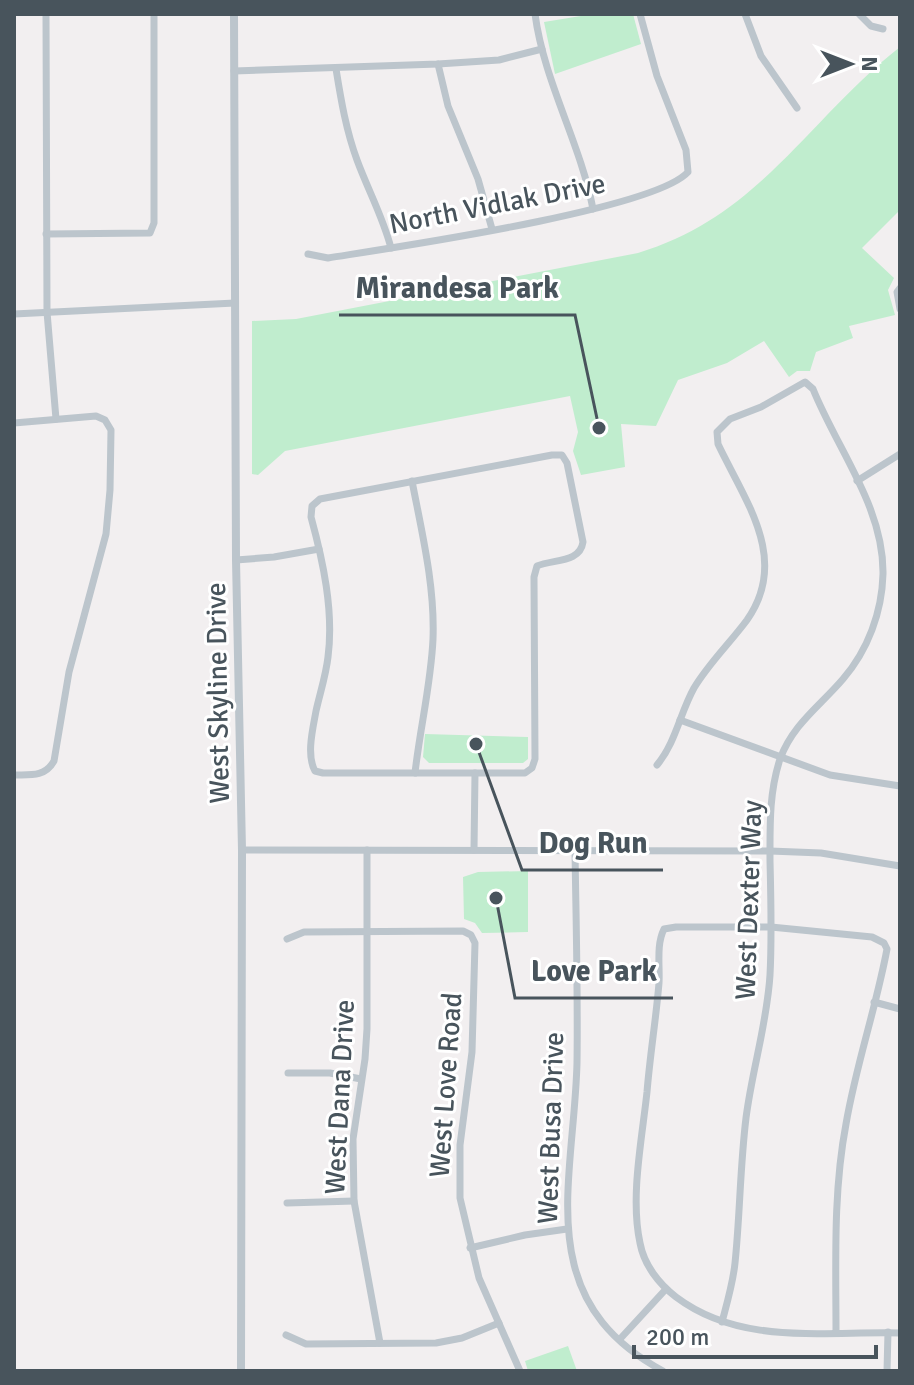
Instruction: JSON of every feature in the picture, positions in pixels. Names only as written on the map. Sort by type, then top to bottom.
[{"type":"street","points":[[46,14],[47,312],[56,419]]},
{"type":"street","points":[[46,234],[150,233],[154,223],[154,14]]},
{"type":"street","name":"West Skyline Drive","points":[[234,14],[236,560],[242,850],[241,1371]]},
{"type":"street","points":[[535,14],[542,49],[582,164],[593,209]]},
{"type":"street","name":"North Vidlak Drive","points":[[308,254],[328,258],[492,229],[593,209],[682,180],[688,172],[686,150],[657,76],[640,14]]},
{"type":"street","points":[[745,14],[761,56],[797,108]]},
{"type":"street","points":[[859,14],[871,26],[883,29]]},
{"type":"street","points":[[234,71],[499,60],[542,49]]},
{"type":"street","points":[[438,64],[448,106],[478,179],[492,229]]},
{"type":"street","points":[[336,69],[343,112],[357,160],[384,222],[391,248]]},
{"type":"street","points":[[899,290],[900,309]]},
{"type":"street","points":[[14,314],[235,303]]},
{"type":"street","name":"West Dexter Way","points":[[680,720],[709,665],[747,620],[766,579],[767,560],[763,539],[718,444],[717,432],[730,419],[761,407],[805,382],[813,389],[874,520],[881,545],[882,593],[877,616],[857,660],[796,727],[781,758],[770,800],[771,927],[767,1009],[752,1077],[740,1176],[735,1265],[722,1322]]},
{"type":"street","points":[[14,423],[96,416],[103,418],[111,430],[106,534],[66,683],[54,761],[48,771],[38,775],[14,775]]},
{"type":"street","points":[[857,481],[900,454]]},
{"type":"street","points":[[552,455],[562,455],[567,463],[583,542],[582,551],[577,556],[537,566],[534,577],[535,759],[532,768],[525,773],[323,773],[315,771],[311,764],[314,722],[328,657],[329,631],[319,549],[311,517],[312,506],[320,499],[412,481],[552,455]]},
{"type":"street","points":[[412,481],[433,609],[430,670],[415,773]]},
{"type":"street","points":[[236,560],[319,549]]},
{"type":"street","points":[[657,765],[669,751],[680,720],[830,775],[900,786]]},
{"type":"street","points":[[474,850],[475,773]]},
{"type":"street","points":[[242,850],[770,851],[821,853],[900,866]]},
{"type":"street","name":"West Dana Drive","points":[[367,850],[367,1029],[353,1139],[354,1201],[380,1343]]},
{"type":"street","name":"West Busa Drive","points":[[575,850],[577,1065],[566,1202],[572,1260],[595,1309],[620,1339],[663,1371]]},
{"type":"street","points":[[836,1333],[836,1216],[841,1155],[887,949],[884,943],[872,937],[771,927],[664,929],[659,939],[659,983],[639,1167],[637,1224],[646,1262],[666,1289],[693,1309],[722,1322],[771,1332],[836,1333],[888,1332],[900,1333]]},
{"type":"street","points":[[287,939],[304,932],[367,931]]},
{"type":"street","name":"West Love Road","points":[[367,931],[463,931],[471,935],[475,943],[472,1052],[460,1145],[460,1198],[479,1278],[520,1371]]},
{"type":"street","points":[[874,1002],[900,1009]]},
{"type":"street","points":[[288,1073],[330,1073],[361,1079]]},
{"type":"street","points":[[287,1203],[354,1201]]},
{"type":"street","points":[[470,1248],[567,1229]]},
{"type":"street","points":[[620,1339],[666,1289]]},
{"type":"street","points":[[286,1335],[306,1344],[436,1343],[462,1338],[499,1323]]},
{"type":"street","points":[[887,1371],[888,1332]]},
{"type":"green space","points":[[593,14],[633,14],[641,44],[555,74],[544,22]]},
{"type":"green space","points":[[900,47],[900,210],[862,248],[894,278],[888,290],[895,315],[849,326],[853,338],[816,352],[810,371],[797,371],[789,377],[764,341],[727,363],[678,380],[656,426],[621,424],[625,467],[581,475],[573,451],[578,432],[570,396],[285,451],[258,475],[252,474],[252,321],[296,319],[638,253],[680,237],[750,191],[867,75]]},
{"type":"green space","points":[[425,734],[528,737],[528,759],[523,763],[429,763],[423,757]]},
{"type":"green space","points":[[528,871],[528,932],[482,933],[475,923],[464,919],[463,877],[478,872]]},
{"type":"green space","points":[[568,1346],[577,1371],[528,1371],[525,1361]]},
{"type":"place","name":"Mirandesa Park","points":[[599,428]]},
{"type":"place","name":"Dog Run","points":[[476,744]]},
{"type":"place","name":"Love Park","points":[[496,898]]}]
